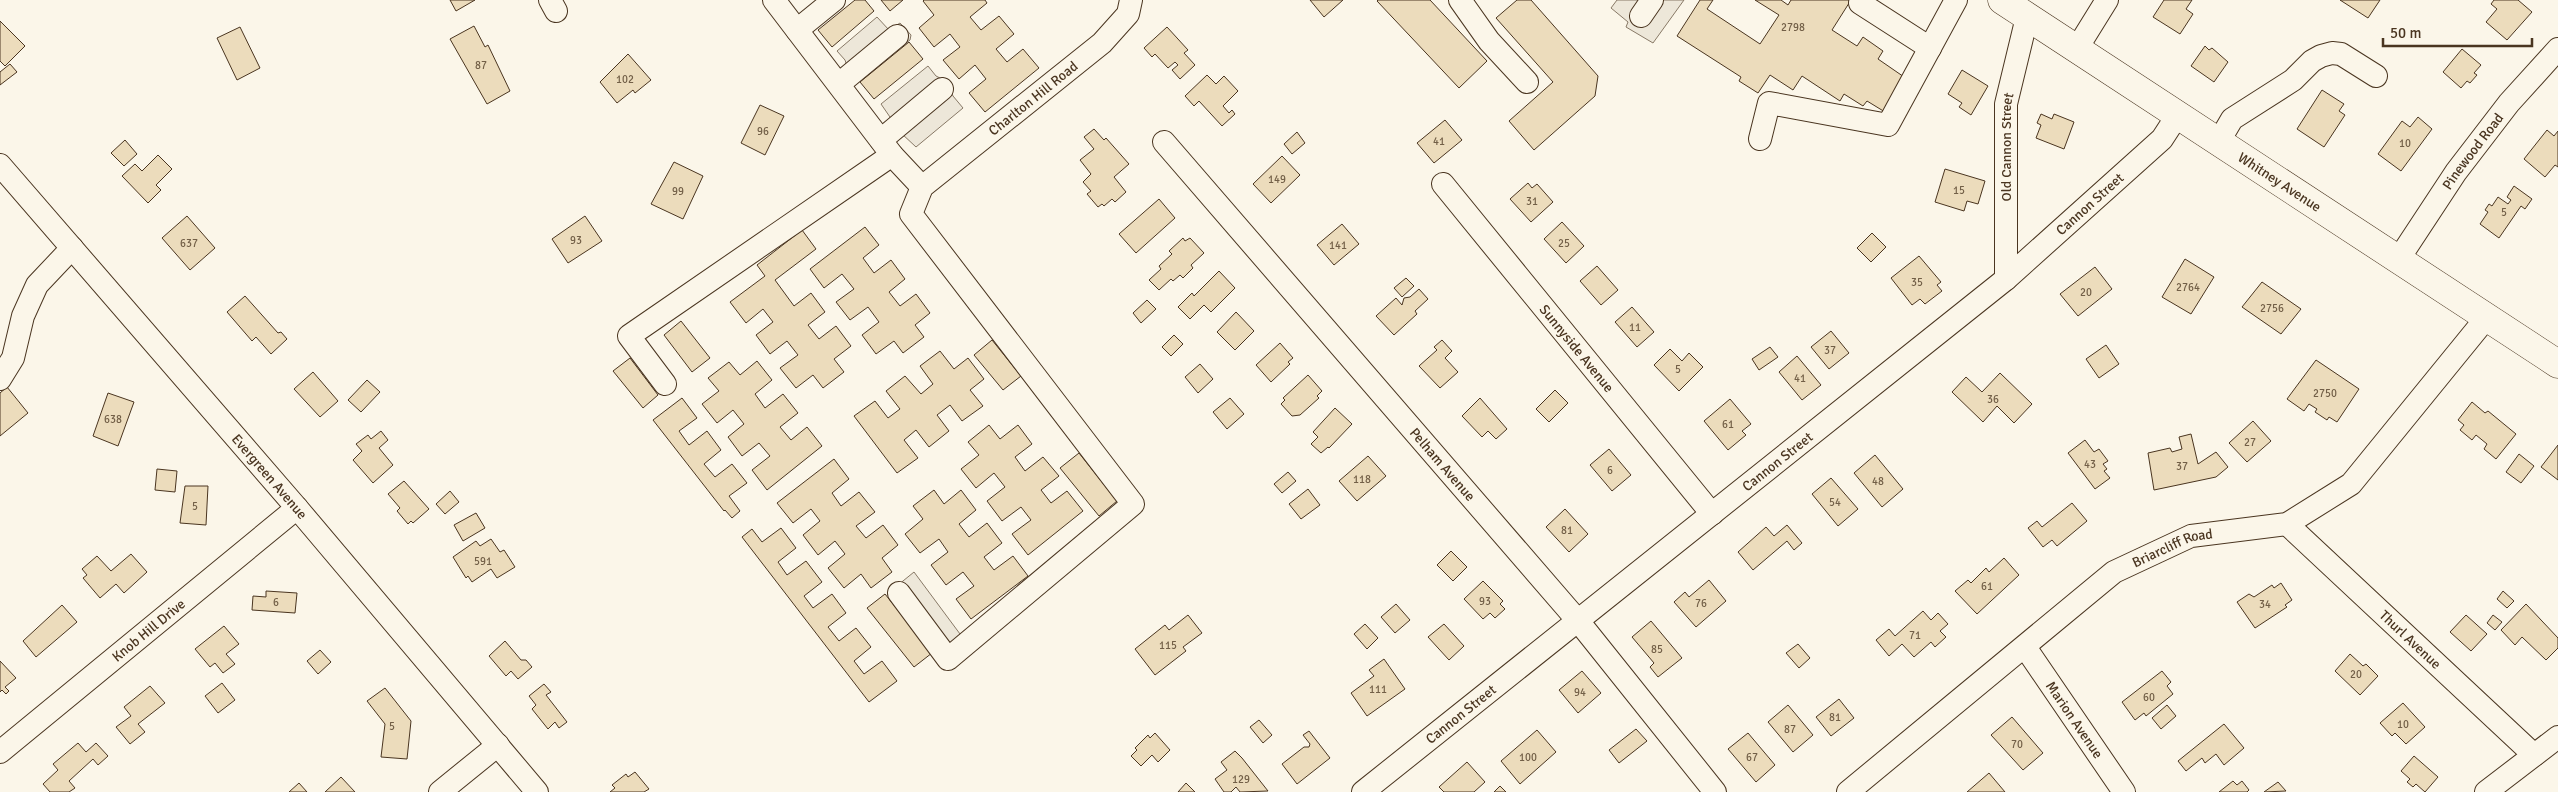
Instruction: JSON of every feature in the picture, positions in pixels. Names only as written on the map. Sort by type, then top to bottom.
[{"type":"main road","name":"Whitney Avenue","points":[[2002,0],[2558,364]]},
{"type":"street","points":[[774,0],[886,147],[922,187],[911,214],[1133,504],[948,659],[899,593]]},
{"type":"street","points":[[797,30],[834,0]]},
{"type":"street","name":"Charlton Hill Road","points":[[922,187],[1102,44],[1128,14],[1131,0]]},
{"type":"street","points":[[1460,0],[1489,40],[1527,82]]},
{"type":"street","points":[[1760,139],[1769,103],[1888,125],[1956,0]]},
{"type":"street","points":[[2076,50],[2108,0]]},
{"type":"street","points":[[1860,3],[1930,48]]},
{"type":"street","name":"Old Cannon Street","points":[[2006,279],[2006,104],[2027,17]]},
{"type":"street","points":[[838,84],[897,36]]},
{"type":"street","name":"Pinewood Road","points":[[2398,260],[2456,172],[2509,103],[2558,49]]},
{"type":"street","points":[[2218,143],[2232,120],[2293,80],[2321,56],[2332,53],[2341,54],[2376,76]]},
{"type":"street","points":[[665,384],[629,336],[886,147],[942,89]]},
{"type":"street","name":"Cannon Street","points":[[1363,792],[1579,622],[2006,279],[2162,139],[2177,116]]},
{"type":"street","name":"Pelham Avenue","points":[[1164,142],[1579,622],[1715,792]]},
{"type":"street","name":"Evergreen Avenue","points":[[0,165],[297,508],[537,792]]},
{"type":"street","name":"Sunnyside Avenue","points":[[1443,184],[1712,514]]},
{"type":"street","points":[[0,379],[13,358],[23,316],[37,285],[72,248]]},
{"type":"street","points":[[0,342],[23,316]]},
{"type":"street","name":"Briarcliff Road","points":[[1848,792],[2114,572],[2191,536],[2287,524],[2351,484],[2487,317]]},
{"type":"street","name":"Knob Hill Drive","points":[[0,752],[297,508]]},
{"type":"street","name":"Thurl Avenue","points":[[2287,524],[2534,755]]},
{"type":"street","name":"Marion Avenue","points":[[2025,647],[2124,792]]},
{"type":"street","points":[[2486,792],[2558,736]]},
{"type":"street","points":[[440,792],[498,745]]},
{"type":"shaded area","points":[[1617,0],[1684,0],[1653,43],[1626,27],[1628,22],[1611,8]]},
{"type":"shaded area","points":[[877,17],[889,30],[900,23],[911,35],[910,40],[857,81],[844,66],[845,60],[837,51]]},
{"type":"shaded area","points":[[928,66],[936,76],[946,81],[953,96],[963,108],[916,147],[901,133],[881,104]]},
{"type":"shaded area","points":[[914,572],[963,638],[938,660],[887,594]]},
{"type":"building","points":[[450,0],[475,0],[456,11]]},
{"type":"building","points":[[855,0],[865,0],[874,11],[832,47],[818,30]]},
{"type":"building","points":[[881,0],[903,0],[890,11]]},
{"type":"building","points":[[924,0],[985,0],[987,3],[970,17],[981,30],[999,16],[1014,34],[996,49],[1007,62],[1023,49],[1039,68],[985,112],[969,93],[986,79],[975,65],[959,79],[943,60],[960,47],[950,34],[934,47],[919,28],[934,15]]},
{"type":"building","points":[[1310,0],[1343,0],[1324,17]]},
{"type":"building","points":[[1378,0],[1430,0],[1487,61],[1459,88]]},
{"type":"building","points":[[1517,0],[1531,0],[1598,76],[1595,96],[1534,150],[1509,121],[1553,82],[1496,18]]},
{"type":"building","points":[[1700,0],[1713,0],[1707,9],[1760,44],[1779,15],[1755,0],[1781,0],[1788,5],[1791,0],[1851,0],[1832,30],[1857,46],[1863,37],[1883,51],[1878,59],[1907,79],[1885,112],[1867,101],[1863,106],[1844,94],[1840,101],[1802,76],[1793,90],[1770,75],[1758,93],[1739,81],[1741,77],[1677,36]]},
{"type":"building","points":[[2164,0],[2192,0],[2186,9],[2193,14],[2180,34],[2153,17]]},
{"type":"building","points":[[2340,0],[2380,0],[2368,18]]},
{"type":"building","points":[[2494,0],[2518,0],[2532,12],[2507,40],[2486,22],[2497,9],[2491,4]]},
{"type":"building","points":[[0,21],[25,46],[5,66],[0,61]]},
{"type":"building","points":[[474,26],[485,47],[488,45],[510,91],[487,104],[450,39]]},
{"type":"building","points":[[240,27],[260,68],[237,80],[217,38]]},
{"type":"building","points":[[1167,27],[1188,50],[1184,53],[1195,65],[1180,79],[1172,70],[1178,65],[1175,62],[1168,68],[1155,54],[1152,57],[1144,48]]},
{"type":"building","points":[[909,42],[923,59],[874,99],[860,82]]},
{"type":"building","points":[[2205,46],[2209,50],[2212,48],[2228,62],[2214,82],[2191,66]]},
{"type":"building","points":[[2462,49],[2481,65],[2474,73],[2477,75],[2470,83],[2467,81],[2461,88],[2443,72]]},
{"type":"building","points":[[628,54],[651,80],[635,93],[633,90],[617,103],[600,82]]},
{"type":"building","points":[[10,64],[17,72],[0,85],[0,72]]},
{"type":"building","points":[[1962,70],[1988,86],[1971,115],[1959,107],[1962,103],[1948,94]]},
{"type":"building","points":[[1207,75],[1216,84],[1224,76],[1238,91],[1223,106],[1229,113],[1232,110],[1235,114],[1222,126],[1199,101],[1194,106],[1185,96]]},
{"type":"building","points":[[2322,90],[2344,104],[2339,111],[2345,115],[2324,147],[2297,129]]},
{"type":"building","points":[[760,105],[784,116],[765,155],[741,143]]},
{"type":"building","points":[[2041,114],[2052,119],[2054,114],[2074,122],[2064,149],[2036,138],[2041,125],[2037,123]]},
{"type":"building","points":[[2418,117],[2432,129],[2401,171],[2378,154],[2402,121],[2410,127]]},
{"type":"building","points":[[1445,120],[1462,140],[1434,163],[1417,143]]},
{"type":"building","points":[[1094,129],[1104,140],[1106,138],[1129,164],[1114,177],[1126,192],[1115,202],[1112,199],[1104,206],[1102,204],[1098,207],[1087,194],[1091,191],[1083,182],[1091,174],[1080,160],[1094,149],[1084,137]]},
{"type":"building","points":[[2547,130],[2554,136],[2558,131],[2558,167],[2555,165],[2545,177],[2524,159]]},
{"type":"building","points":[[1297,132],[1305,143],[1292,154],[1284,144]]},
{"type":"building","points":[[125,140],[137,154],[124,166],[111,153]]},
{"type":"building","points":[[158,155],[172,169],[156,185],[161,190],[148,203],[122,176],[135,164],[142,171]]},
{"type":"building","points":[[1282,156],[1300,175],[1271,203],[1253,184]]},
{"type":"building","points":[[674,162],[703,176],[683,219],[651,204]]},
{"type":"building","points":[[1945,169],[1985,181],[1978,204],[1967,201],[1964,211],[1935,202]]},
{"type":"building","points":[[1528,183],[1532,188],[1537,184],[1553,202],[1531,222],[1510,199]]},
{"type":"building","points":[[2514,186],[2532,199],[2525,209],[2521,206],[2499,238],[2480,224],[2488,212],[2485,210],[2489,204],[2492,206],[2498,197],[2508,204],[2511,200],[2507,197]]},
{"type":"building","points":[[1159,199],[1175,218],[1136,253],[1119,234]]},
{"type":"building","points":[[187,216],[215,248],[190,270],[162,238]]},
{"type":"building","points":[[585,216],[602,241],[568,263],[552,239]]},
{"type":"building","points":[[1562,222],[1584,246],[1566,263],[1544,239]]},
{"type":"building","points":[[1342,224],[1359,244],[1334,265],[1317,245]]},
{"type":"building","points":[[865,227],[879,245],[863,258],[874,273],[891,260],[905,279],[889,292],[900,306],[916,294],[930,313],[915,325],[924,337],[903,353],[894,341],[876,354],[862,335],[879,322],[868,307],[850,320],[836,302],[854,289],[842,274],[824,288],[810,269]]},
{"type":"building","points":[[802,230],[816,249],[775,280],[794,306],[811,293],[825,312],[808,325],[819,339],[836,326],[851,346],[834,359],[844,372],[823,388],[813,375],[796,388],[780,368],[798,355],[787,341],[770,354],[756,335],[773,322],[763,309],[746,323],[730,302],[765,276],[757,265]]},
{"type":"building","points":[[1872,233],[1886,247],[1871,262],[1857,248]]},
{"type":"building","points":[[1183,238],[1185,241],[1190,238],[1204,253],[1191,265],[1193,268],[1183,278],[1180,275],[1173,281],[1171,279],[1159,290],[1149,280],[1161,269],[1159,266],[1172,254],[1169,251]]},
{"type":"building","points":[[1919,256],[1941,282],[1937,285],[1942,291],[1925,304],[1920,299],[1912,305],[1891,278]]},
{"type":"building","points":[[2185,259],[2214,277],[2191,314],[2162,297]]},
{"type":"building","points":[[1597,266],[1618,290],[1601,305],[1580,281]]},
{"type":"building","points":[[2095,267],[2112,289],[2078,316],[2060,294]]},
{"type":"building","points":[[1219,271],[1235,288],[1211,312],[1204,305],[1190,319],[1178,307],[1192,293],[1194,296]]},
{"type":"building","points":[[1406,278],[1414,286],[1402,297],[1394,288]]},
{"type":"building","points":[[2262,282],[2301,309],[2281,334],[2242,307]]},
{"type":"building","points":[[1419,289],[1428,299],[1415,311],[1417,314],[1394,335],[1376,316],[1396,298],[1402,305],[1404,298],[1410,297]]},
{"type":"building","points":[[245,296],[278,333],[281,332],[287,339],[271,354],[256,337],[252,341],[227,312]]},
{"type":"building","points":[[1147,300],[1156,309],[1141,323],[1133,313]]},
{"type":"building","points":[[1632,307],[1654,332],[1637,347],[1615,322]]},
{"type":"building","points":[[1236,312],[1254,331],[1235,350],[1217,332]]},
{"type":"building","points":[[681,321],[710,358],[692,372],[664,335]]},
{"type":"building","points":[[1831,331],[1849,353],[1829,369],[1811,347]]},
{"type":"building","points":[[1174,335],[1183,344],[1171,356],[1162,347]]},
{"type":"building","points":[[992,340],[1021,376],[1003,390],[974,355]]},
{"type":"building","points":[[1442,340],[1452,351],[1445,358],[1458,372],[1440,388],[1419,366],[1437,350],[1434,347]]},
{"type":"building","points":[[1280,343],[1293,358],[1288,362],[1290,364],[1271,382],[1256,365]]},
{"type":"building","points":[[2106,345],[2119,364],[2099,378],[2086,359]]},
{"type":"building","points":[[1770,347],[1778,357],[1759,370],[1752,359]]},
{"type":"building","points":[[1670,349],[1682,361],[1689,353],[1703,367],[1679,391],[1654,365]]},
{"type":"building","points":[[940,351],[954,369],[968,358],[984,379],[970,390],[983,406],[962,421],[950,405],[937,415],[949,431],[929,447],[916,430],[904,440],[918,458],[897,473],[854,416],[875,401],[888,418],[900,409],[886,391],[905,376],[921,394],[933,384],[920,366]]},
{"type":"building","points":[[1797,356],[1821,385],[1802,400],[1779,372]]},
{"type":"building","points":[[630,358],[658,395],[643,408],[613,371]]},
{"type":"building","points":[[2316,360],[2359,389],[2337,422],[2329,417],[2327,420],[2315,412],[2317,409],[2309,404],[2304,411],[2287,399]]},
{"type":"building","points":[[757,361],[772,380],[755,394],[765,408],[783,394],[798,413],[780,427],[791,440],[807,427],[822,446],[767,490],[752,470],[770,456],[759,443],[742,456],[728,437],[744,424],[733,410],[717,423],[702,404],[719,391],[708,378],[729,362],[740,375]]},
{"type":"building","points":[[1200,364],[1213,379],[1198,393],[1185,377]]},
{"type":"building","points":[[313,372],[338,401],[320,417],[294,389]]},
{"type":"building","points":[[2000,373],[2032,404],[2014,423],[1997,406],[1983,422],[1952,392],[1966,377],[1982,392]]},
{"type":"building","points":[[1308,375],[1322,391],[1317,396],[1319,398],[1300,415],[1292,416],[1281,404],[1285,400],[1283,398]]},
{"type":"building","points":[[367,380],[380,392],[361,412],[348,400]]},
{"type":"building","points":[[7,387],[28,413],[0,436],[0,393]]},
{"type":"building","points":[[1555,390],[1568,403],[1549,422],[1536,409]]},
{"type":"building","points":[[108,393],[134,402],[118,446],[93,436]]},
{"type":"building","points":[[682,398],[697,418],[679,431],[689,445],[707,431],[721,450],[704,464],[715,477],[732,464],[747,483],[729,496],[740,511],[732,518],[724,511],[653,420]]},
{"type":"building","points":[[1230,398],[1244,414],[1227,429],[1213,412]]},
{"type":"building","points":[[1480,398],[1507,429],[1496,439],[1488,431],[1482,437],[1462,416]]},
{"type":"building","points":[[1730,399],[1751,424],[1742,431],[1746,435],[1728,450],[1704,421]]},
{"type":"building","points":[[2472,402],[2485,413],[2488,411],[2516,434],[2496,459],[2484,449],[2487,444],[2476,435],[2472,440],[2460,430],[2464,425],[2458,420]]},
{"type":"building","points":[[1335,408],[1352,424],[1329,448],[1321,453],[1311,444],[1318,437],[1313,432]]},
{"type":"building","points":[[2253,421],[2271,441],[2247,462],[2229,443]]},
{"type":"building","points":[[989,425],[1000,439],[1018,425],[1032,444],[1015,457],[1025,471],[1043,457],[1059,476],[1041,490],[1051,503],[1067,491],[1083,511],[1028,555],[1012,534],[1031,520],[1021,507],[1002,521],[987,501],[1005,487],[994,473],[976,488],[961,469],[979,455],[968,442]]},
{"type":"building","points":[[381,431],[388,440],[379,448],[393,465],[373,483],[353,460],[362,451],[356,444],[368,435],[371,439]]},
{"type":"building","points":[[2191,434],[2198,464],[2216,452],[2228,467],[2216,477],[2154,490],[2148,453],[2170,448],[2172,452],[2182,449],[2179,437]]},
{"type":"building","points":[[2085,440],[2094,452],[2099,449],[2108,461],[2103,464],[2107,469],[2104,471],[2110,478],[2095,489],[2068,453]]},
{"type":"building","points":[[2558,445],[2558,480],[2541,467]]},
{"type":"building","points":[[1609,449],[1631,475],[1612,491],[1590,465]]},
{"type":"building","points":[[1079,453],[1117,501],[1099,516],[1060,468]]},
{"type":"building","points":[[2519,454],[2534,466],[2521,483],[2506,472]]},
{"type":"building","points":[[1875,455],[1903,489],[1882,507],[1854,473]]},
{"type":"building","points":[[1368,456],[1386,476],[1357,501],[1339,481]]},
{"type":"building","points":[[834,459],[849,479],[832,493],[841,506],[859,492],[875,512],[856,526],[866,538],[883,525],[898,545],[882,558],[892,572],[871,588],[861,574],[844,588],[828,568],[845,554],[835,541],[818,555],[803,535],[820,521],[811,509],[793,523],[777,503]]},
{"type":"building","points":[[157,469],[177,471],[175,492],[155,490]]},
{"type":"building","points":[[1288,472],[1296,481],[1282,493],[1274,484]]},
{"type":"building","points":[[1831,478],[1858,509],[1838,526],[1812,494]]},
{"type":"building","points":[[404,481],[429,509],[413,523],[411,521],[408,524],[397,511],[400,508],[388,494]]},
{"type":"building","points":[[185,486],[208,486],[206,525],[180,523]]},
{"type":"building","points":[[1308,489],[1320,505],[1301,519],[1289,504]]},
{"type":"building","points":[[934,490],[944,504],[961,490],[976,510],[959,524],[969,537],[987,523],[1002,543],[984,557],[994,570],[1013,556],[1028,576],[971,619],[956,599],[974,586],[963,572],[946,585],[931,565],[948,552],[939,539],[920,553],[905,534],[923,519],[913,506]]},
{"type":"building","points":[[450,491],[459,502],[445,514],[436,504]]},
{"type":"building","points":[[2072,503],[2087,521],[2057,546],[2052,540],[2043,547],[2028,528],[2037,521],[2042,527]]},
{"type":"building","points":[[1565,509],[1588,534],[1569,552],[1546,527]]},
{"type":"building","points":[[476,513],[485,528],[463,541],[454,525]]},
{"type":"building","points":[[1787,525],[1802,543],[1794,550],[1787,541],[1753,570],[1738,552],[1766,527],[1774,536]]},
{"type":"building","points":[[781,528],[796,548],[778,562],[787,575],[806,561],[822,582],[804,596],[813,608],[832,594],[846,613],[828,627],[839,641],[856,628],[871,647],[854,661],[864,674],[882,661],[897,681],[869,702],[742,537],[752,529],[762,542]]},
{"type":"building","points":[[491,539],[500,552],[504,550],[515,567],[497,578],[491,569],[472,582],[468,576],[466,578],[453,557],[476,541],[480,546]]},
{"type":"building","points":[[1451,551],[1467,567],[1453,581],[1437,565]]},
{"type":"building","points":[[131,554],[147,572],[124,593],[116,584],[100,598],[83,578],[87,575],[82,569],[97,556],[111,571]]},
{"type":"building","points":[[2004,558],[2019,575],[1977,614],[1955,591],[1968,580],[1971,583],[1986,568],[1989,572]]},
{"type":"building","points":[[1709,580],[1726,601],[1696,627],[1674,602],[1685,592],[1689,597]]},
{"type":"building","points":[[1483,581],[1503,601],[1500,604],[1505,609],[1495,618],[1490,613],[1483,619],[1464,599]]},
{"type":"building","points":[[2281,583],[2292,600],[2285,605],[2287,607],[2255,628],[2237,602],[2249,594],[2254,597],[2272,585],[2274,588]]},
{"type":"building","points":[[266,591],[297,593],[295,613],[252,610],[253,596],[266,597]]},
{"type":"building","points":[[2503,591],[2514,601],[2507,608],[2497,599]]},
{"type":"building","points":[[885,594],[932,653],[914,667],[867,608]]},
{"type":"building","points":[[1396,604],[1410,620],[1395,633],[1381,617]]},
{"type":"building","points":[[2526,604],[2558,638],[2558,648],[2546,660],[2522,637],[2515,645],[2501,630]]},
{"type":"building","points":[[62,605],[77,622],[36,657],[23,641]]},
{"type":"building","points":[[1923,611],[1931,620],[1938,613],[1948,624],[1940,631],[1946,637],[1935,647],[1931,642],[1914,657],[1902,644],[1889,656],[1876,640],[1889,629],[1895,636]]},
{"type":"building","points":[[1188,615],[1202,633],[1183,647],[1186,651],[1155,675],[1135,649],[1165,625],[1169,630]]},
{"type":"building","points":[[2466,615],[2487,634],[2471,651],[2450,632]]},
{"type":"building","points":[[2493,615],[2502,622],[2495,630],[2487,623]]},
{"type":"building","points":[[1651,621],[1682,658],[1658,677],[1650,667],[1654,663],[1632,637]]},
{"type":"building","points":[[1365,624],[1378,638],[1367,649],[1354,634]]},
{"type":"building","points":[[1444,624],[1464,646],[1449,660],[1428,637]]},
{"type":"building","points":[[224,626],[239,644],[226,654],[235,664],[223,673],[215,663],[210,667],[195,649]]},
{"type":"building","points":[[505,641],[521,660],[526,660],[532,667],[518,679],[511,671],[506,676],[489,656]]},
{"type":"building","points":[[1798,644],[1810,658],[1799,668],[1786,653]]},
{"type":"building","points":[[320,650],[331,662],[318,674],[307,661]]},
{"type":"building","points":[[2350,654],[2363,666],[2366,664],[2378,676],[2360,695],[2335,671]]},
{"type":"building","points":[[1384,659],[1405,689],[1367,716],[1351,693],[1374,676],[1369,670]]},
{"type":"building","points":[[0,661],[16,678],[5,687],[9,691],[6,694],[2,690],[0,692]]},
{"type":"building","points":[[1582,671],[1601,693],[1578,713],[1559,690]]},
{"type":"building","points":[[2162,671],[2171,682],[2167,686],[2173,694],[2146,716],[2144,713],[2135,720],[2122,702]]},
{"type":"building","points":[[222,683],[235,700],[218,713],[205,696]]},
{"type":"building","points":[[544,684],[551,692],[546,695],[567,722],[559,728],[555,722],[548,729],[532,709],[536,705],[529,696]]},
{"type":"building","points":[[150,686],[165,703],[138,724],[145,732],[130,744],[116,727],[131,716],[124,707]]},
{"type":"building","points":[[385,688],[411,721],[407,759],[381,757],[385,724],[367,701]]},
{"type":"building","points":[[1839,699],[1854,718],[1831,736],[1816,717]]},
{"type":"building","points":[[2403,703],[2425,727],[2406,744],[2395,733],[2392,736],[2380,723]]},
{"type":"building","points":[[1788,705],[1813,735],[1793,752],[1768,722]]},
{"type":"building","points":[[2167,705],[2176,716],[2161,729],[2152,718]]},
{"type":"building","points":[[2012,717],[2043,753],[2023,770],[1991,735]]},
{"type":"building","points":[[1259,720],[1272,735],[1263,743],[1250,727]]},
{"type":"building","points":[[2224,724],[2244,748],[2224,765],[2216,754],[2205,763],[2202,758],[2186,771],[2178,761]]},
{"type":"building","points":[[1636,729],[1647,741],[1619,763],[1609,750]]},
{"type":"building","points":[[1537,730],[1556,752],[1520,784],[1501,761]]},
{"type":"building","points":[[1309,731],[1330,758],[1297,784],[1282,764],[1304,747],[1309,747],[1310,744],[1303,735]]},
{"type":"building","points":[[1155,733],[1170,750],[1158,762],[1152,755],[1141,766],[1131,756],[1137,750],[1135,748],[1148,735],[1150,738]]},
{"type":"building","points":[[1748,733],[1775,765],[1756,782],[1728,749]]},
{"type":"building","points":[[78,743],[86,752],[96,743],[108,756],[98,765],[93,759],[69,781],[75,788],[69,792],[50,792],[43,784],[58,770],[53,764]]},
{"type":"building","points":[[1235,751],[1268,791],[1240,792],[1236,787],[1231,792],[1224,792],[1215,779],[1227,770],[1221,762]]},
{"type":"building","points":[[2414,756],[2438,777],[2425,792],[2416,784],[2413,787],[2407,782],[2410,779],[2401,771]]},
{"type":"building","points":[[1467,762],[1485,782],[1474,792],[1444,792],[1439,787]]},
{"type":"building","points":[[635,772],[649,789],[644,792],[610,792],[615,788],[612,785],[626,774],[628,777]]},
{"type":"building","points":[[1989,773],[2005,792],[1967,792]]},
{"type":"building","points":[[341,777],[355,792],[325,792]]},
{"type":"building","points":[[2233,781],[2237,785],[2242,781],[2249,790],[2247,792],[2219,792]]},
{"type":"building","points":[[2278,782],[2286,791],[2264,792]]},
{"type":"building","points":[[299,783],[307,792],[289,792]]},
{"type":"building","points":[[1186,783],[1195,792],[1178,792]]},
{"type":"building","points":[[1500,786],[1506,792],[1494,792]]}]
